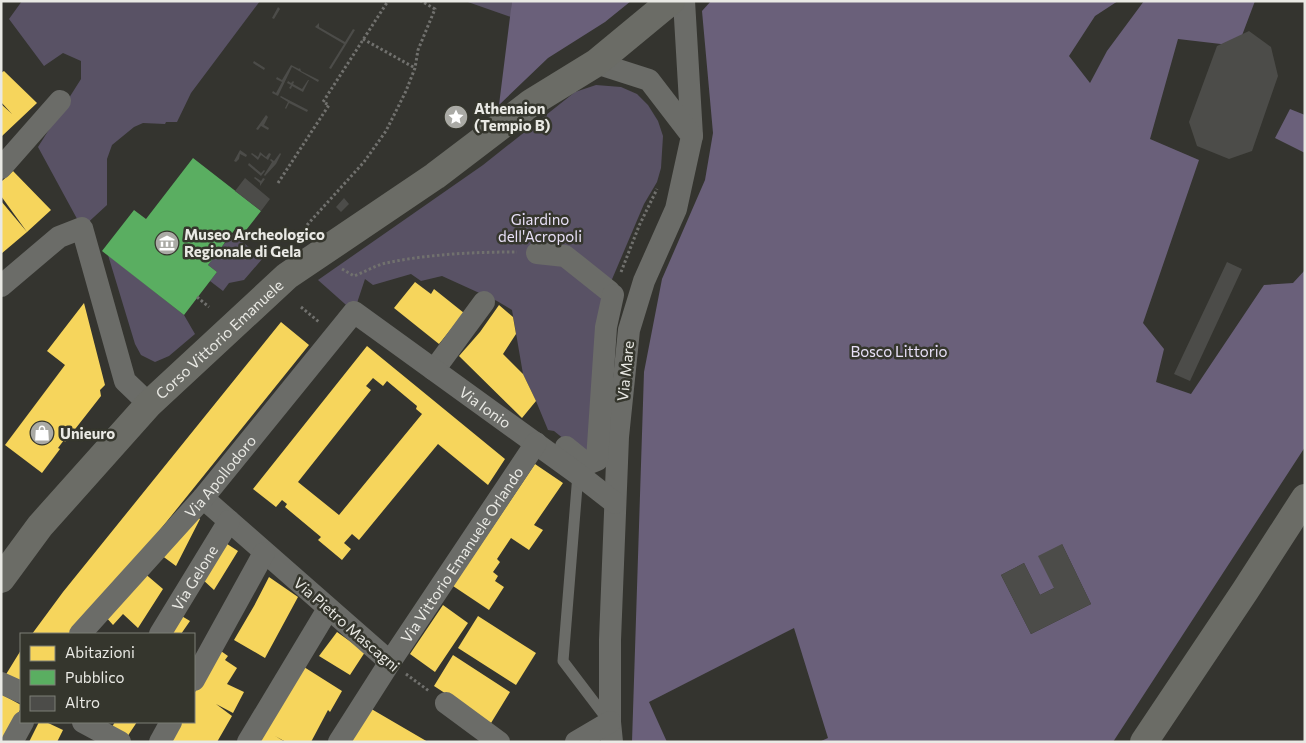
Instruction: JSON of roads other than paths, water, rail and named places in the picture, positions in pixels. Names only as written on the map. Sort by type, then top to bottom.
[{"type":"street","name":"Corso Vittorio Emanuele","points":[[1,579],[40,526],[149,404],[287,276],[435,176],[531,103],[596,64],[671,1]]},
{"type":"street","name":"Via Mare","points":[[611,732],[610,640],[618,436],[629,330],[644,281],[676,209],[692,136],[684,1]]},
{"type":"street","points":[[596,64],[649,80],[692,136]]},
{"type":"street","points":[[2,166],[60,101]]},
{"type":"street","points":[[1,286],[59,237],[82,228],[126,381],[149,404]]},
{"type":"street","points":[[537,253],[565,256],[611,293],[606,327],[597,460],[587,464],[544,440]]},
{"type":"street","points":[[434,370],[484,302]]},
{"type":"street","name":"Via Ionio","points":[[354,312],[434,370],[544,440],[578,474],[615,503]]},
{"type":"street","name":"Via Apollodoro","points":[[81,633],[202,498],[354,312]]},
{"type":"street","name":"Via Vittorio Emanuele Orlando","points":[[339,742],[390,662],[544,440]]},
{"type":"street","name":"Via Pietro Mascagni","points":[[202,498],[328,610],[390,662]]},
{"type":"street","points":[[1144,742],[1246,591],[1305,498]]},
{"type":"street","name":"Via Gelone","points":[[161,633],[229,521]]},
{"type":"street","points":[[195,678],[264,553]]},
{"type":"street","points":[[248,742],[328,610]]},
{"type":"street","points":[[1,683],[20,692]]},
{"type":"street","points":[[446,703],[499,742]]},
{"type":"street","points":[[12,742],[22,723]]},
{"type":"street","points":[[160,742],[170,723]]},
{"type":"street","points":[[576,742],[611,732]]},
{"type":"lane","points":[[578,474],[563,661],[611,732]]},
{"type":"place","name":"Athenaion (Tempio B)","points":[[456,117]]},
{"type":"place","name":"Museo Archeologico Regionale di Gela","points":[[167,243]]},
{"type":"place","name":"Unieuro","points":[[42,433]]},
{"type":"park label","name":"Giardino dell'Acropoli","points":[[540,228]]},
{"type":"park label","name":"Bosco Littorio","points":[[899,351]]}]
